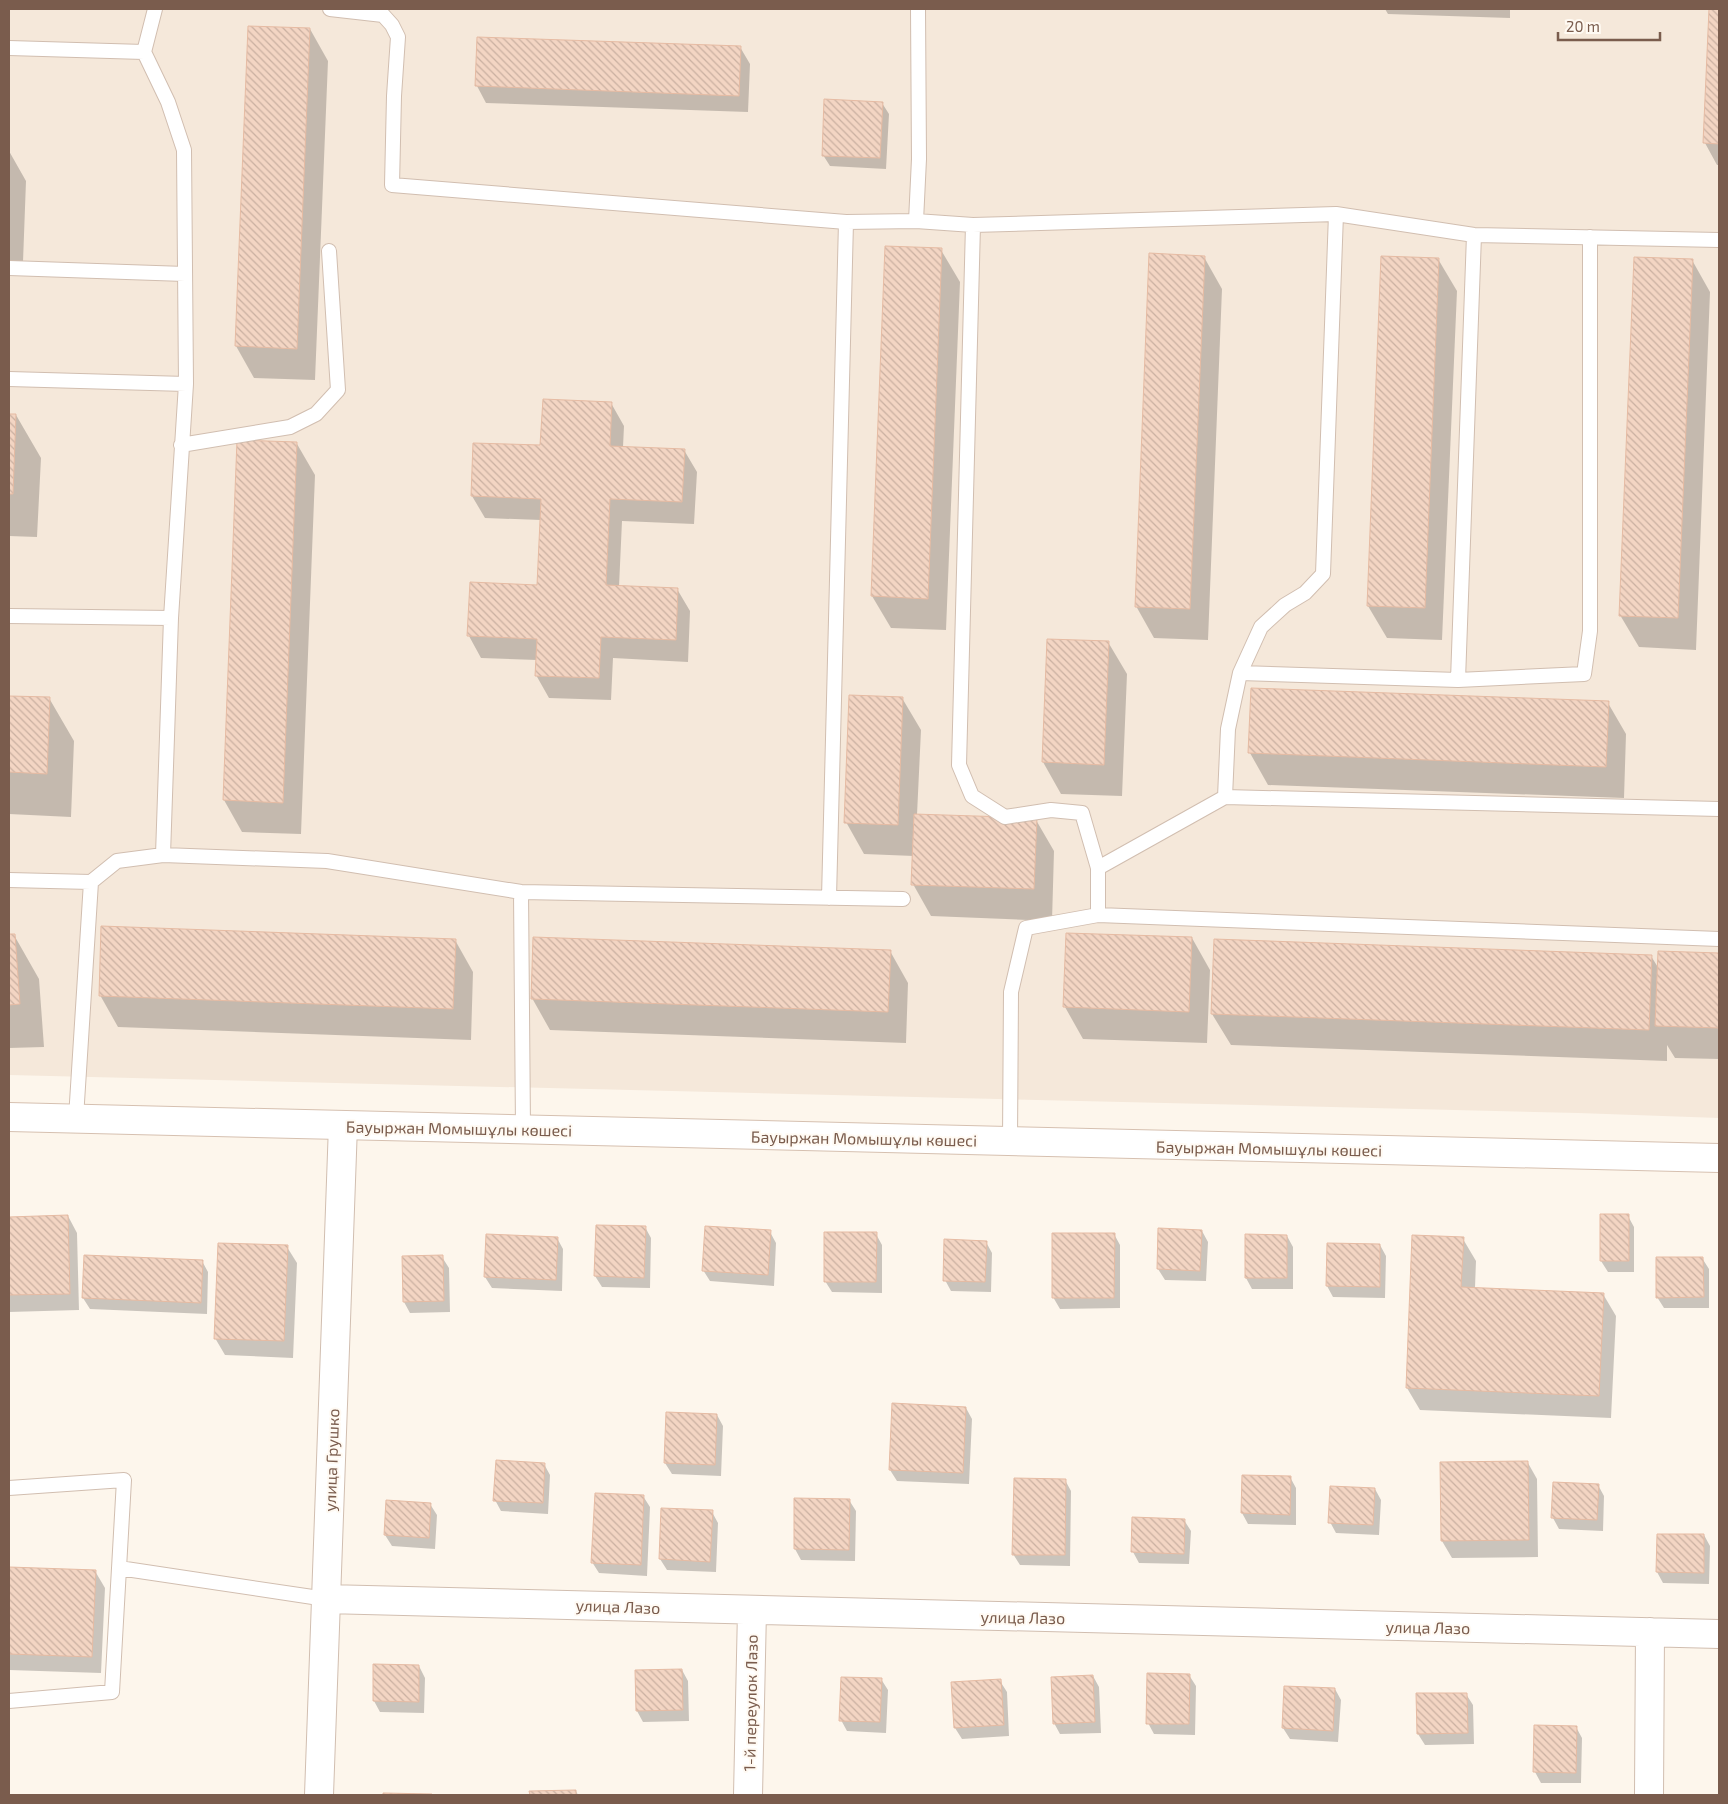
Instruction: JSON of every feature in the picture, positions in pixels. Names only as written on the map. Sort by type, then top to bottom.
[{"type":"street","name":"Бауыржан Момышұлы көшесі","points":[[9,1117],[1719,1158]]},
{"type":"street","name":"улица Грушко","points":[[319,1795],[343,1125]]},
{"type":"street","name":"улица Лазо","points":[[326,1599],[1719,1634]]},
{"type":"street","name":"1-й переулок Лазо","points":[[748,1795],[752,1610]]},
{"type":"street","points":[[1649,1795],[1650,1632]]},
{"type":"lane","points":[[155,9],[144,52],[168,102],[184,150],[186,384],[171,618],[163,855]]},
{"type":"lane","points":[[330,9],[383,15],[392,25],[398,37],[394,96],[392,185],[846,222],[916,221],[973,225],[1336,214],[1474,235],[1719,240]]},
{"type":"lane","points":[[916,221],[918,9]]},
{"type":"lane","points":[[9,48],[144,52]]},
{"type":"lane","points":[[1225,797],[1228,729],[1240,673],[1261,627],[1285,605],[1305,593],[1323,574],[1336,214]]},
{"type":"lane","points":[[829,898],[846,222]]},
{"type":"lane","points":[[973,225],[959,765],[972,796],[1005,817],[1051,810],[1082,812],[1098,868],[1098,915]]},
{"type":"lane","points":[[1458,680],[1474,235]]},
{"type":"lane","points":[[1240,673],[1458,680],[1584,674],[1590,631],[1590,237]]},
{"type":"lane","points":[[182,445],[290,427],[316,414],[338,390],[329,251]]},
{"type":"lane","points":[[9,268],[185,274]]},
{"type":"lane","points":[[9,379],[186,384]]},
{"type":"lane","points":[[9,616],[171,618]]},
{"type":"lane","points":[[1098,868],[1225,797],[1719,809]]},
{"type":"lane","points":[[9,880],[91,882],[117,861],[163,855],[327,861],[521,892],[903,899]]},
{"type":"lane","points":[[76,1118],[91,882]]},
{"type":"lane","points":[[521,892],[523,1129]]},
{"type":"lane","points":[[1010,1141],[1012,992],[1026,928],[1098,915],[1719,939]]},
{"type":"lane","points":[[9,1488],[124,1480],[112,1692],[9,1701]]},
{"type":"lane","points":[[119,1568],[326,1599]]},
{"type":"shaded area","points":[[9,9],[1719,9],[1719,1118],[9,1075]]},
{"type":"building","points":[[1709,9],[1719,9],[1719,144],[1703,143]]},
{"type":"building","points":[[248,26],[310,28],[297,349],[235,346]]},
{"type":"building","points":[[477,37],[741,46],[739,96],[475,86]]},
{"type":"building","points":[[824,99],[883,102],[880,158],[822,156]]},
{"type":"building","points":[[885,246],[942,248],[928,599],[871,596]]},
{"type":"building","points":[[1149,253],[1205,256],[1190,609],[1135,607]]},
{"type":"building","points":[[1381,256],[1439,258],[1425,608],[1367,606]]},
{"type":"building","points":[[1634,257],[1693,259],[1678,618],[1619,616]]},
{"type":"building","points":[[543,399],[612,402],[610,446],[685,449],[682,502],[610,499],[606,585],[678,588],[676,640],[601,637],[599,678],[535,676],[537,639],[467,636],[470,582],[537,585],[541,499],[471,496],[473,443],[540,445]]},
{"type":"building","points":[[9,414],[16,414],[13,494],[9,494]]},
{"type":"building","points":[[237,440],[297,442],[283,803],[223,800]]},
{"type":"building","points":[[1047,639],[1109,641],[1104,765],[1042,762]]},
{"type":"building","points":[[1251,688],[1609,701],[1606,767],[1248,753]]},
{"type":"building","points":[[849,695],[903,697],[898,825],[844,823]]},
{"type":"building","points":[[9,696],[50,697],[47,774],[9,772]]},
{"type":"building","points":[[914,814],[1037,818],[1034,889],[911,885]]},
{"type":"building","points":[[101,926],[456,939],[453,1009],[99,996]]},
{"type":"building","points":[[1066,933],[1192,937],[1189,1012],[1063,1007]]},
{"type":"building","points":[[9,934],[15,934],[20,1004],[9,1005]]},
{"type":"building","points":[[533,937],[891,950],[888,1012],[531,999]]},
{"type":"building","points":[[1214,939],[1652,955],[1649,1030],[1211,1014]]},
{"type":"building","points":[[1658,951],[1719,953],[1719,1028],[1655,1026]]},
{"type":"building","points":[[1600,1214],[1629,1214],[1629,1261],[1600,1261]]},
{"type":"building","points":[[68,1215],[70,1294],[9,1295],[9,1217]]},
{"type":"building","points":[[596,1225],[646,1226],[644,1278],[594,1276]]},
{"type":"building","points":[[705,1226],[771,1230],[768,1275],[702,1271]]},
{"type":"building","points":[[1158,1228],[1202,1230],[1200,1271],[1157,1269]]},
{"type":"building","points":[[824,1232],[877,1232],[876,1282],[824,1282]]},
{"type":"building","points":[[1052,1233],[1115,1233],[1114,1298],[1052,1298]]},
{"type":"building","points":[[486,1234],[558,1237],[556,1280],[484,1277]]},
{"type":"building","points":[[1245,1234],[1287,1235],[1287,1278],[1245,1278]]},
{"type":"building","points":[[1412,1235],[1464,1237],[1461,1287],[1604,1293],[1599,1396],[1406,1388]]},
{"type":"building","points":[[944,1239],[987,1241],[985,1282],[943,1281]]},
{"type":"building","points":[[218,1243],[288,1245],[284,1341],[214,1339]]},
{"type":"building","points":[[1327,1243],[1380,1244],[1380,1287],[1326,1286]]},
{"type":"building","points":[[84,1255],[203,1260],[201,1303],[82,1298]]},
{"type":"building","points":[[443,1255],[444,1301],[403,1302],[402,1256]]},
{"type":"building","points":[[1656,1257],[1703,1257],[1704,1297],[1656,1298]]},
{"type":"building","points":[[892,1403],[966,1407],[963,1473],[889,1470]]},
{"type":"building","points":[[666,1412],[717,1414],[715,1465],[664,1463]]},
{"type":"building","points":[[496,1460],[545,1463],[543,1503],[493,1501]]},
{"type":"building","points":[[1528,1461],[1529,1540],[1441,1541],[1440,1462]]},
{"type":"building","points":[[1242,1475],[1291,1476],[1290,1515],[1241,1513]]},
{"type":"building","points":[[1014,1478],[1066,1479],[1065,1555],[1012,1555]]},
{"type":"building","points":[[1553,1482],[1599,1484],[1597,1520],[1551,1518]]},
{"type":"building","points":[[1330,1486],[1375,1488],[1373,1525],[1328,1523]]},
{"type":"building","points":[[595,1493],[644,1495],[641,1565],[591,1563]]},
{"type":"building","points":[[794,1498],[850,1499],[849,1550],[794,1549]]},
{"type":"building","points":[[386,1500],[431,1503],[429,1538],[384,1535]]},
{"type":"building","points":[[661,1508],[713,1510],[710,1562],[659,1559]]},
{"type":"building","points":[[1132,1517],[1185,1519],[1184,1554],[1131,1552]]},
{"type":"building","points":[[1657,1534],[1704,1534],[1704,1573],[1656,1572]]},
{"type":"building","points":[[9,1567],[96,1570],[92,1657],[9,1654]]},
{"type":"building","points":[[373,1664],[419,1665],[419,1702],[373,1701]]},
{"type":"building","points":[[682,1669],[683,1710],[636,1711],[635,1670]]},
{"type":"building","points":[[1147,1673],[1190,1674],[1189,1724],[1146,1724]]},
{"type":"building","points":[[1093,1675],[1095,1722],[1053,1724],[1051,1677]]},
{"type":"building","points":[[841,1677],[882,1678],[880,1722],[839,1721]]},
{"type":"building","points":[[1001,1679],[1004,1725],[954,1728],[951,1682]]},
{"type":"building","points":[[1284,1686],[1335,1688],[1333,1731],[1282,1728]]},
{"type":"building","points":[[1416,1693],[1467,1693],[1468,1733],[1417,1734]]},
{"type":"building","points":[[1534,1725],[1577,1726],[1576,1773],[1533,1772]]},
{"type":"building","points":[[576,1790],[576,1795],[530,1795],[529,1791]]},
{"type":"building","points":[[383,1793],[432,1794],[432,1795],[383,1795]]}]
